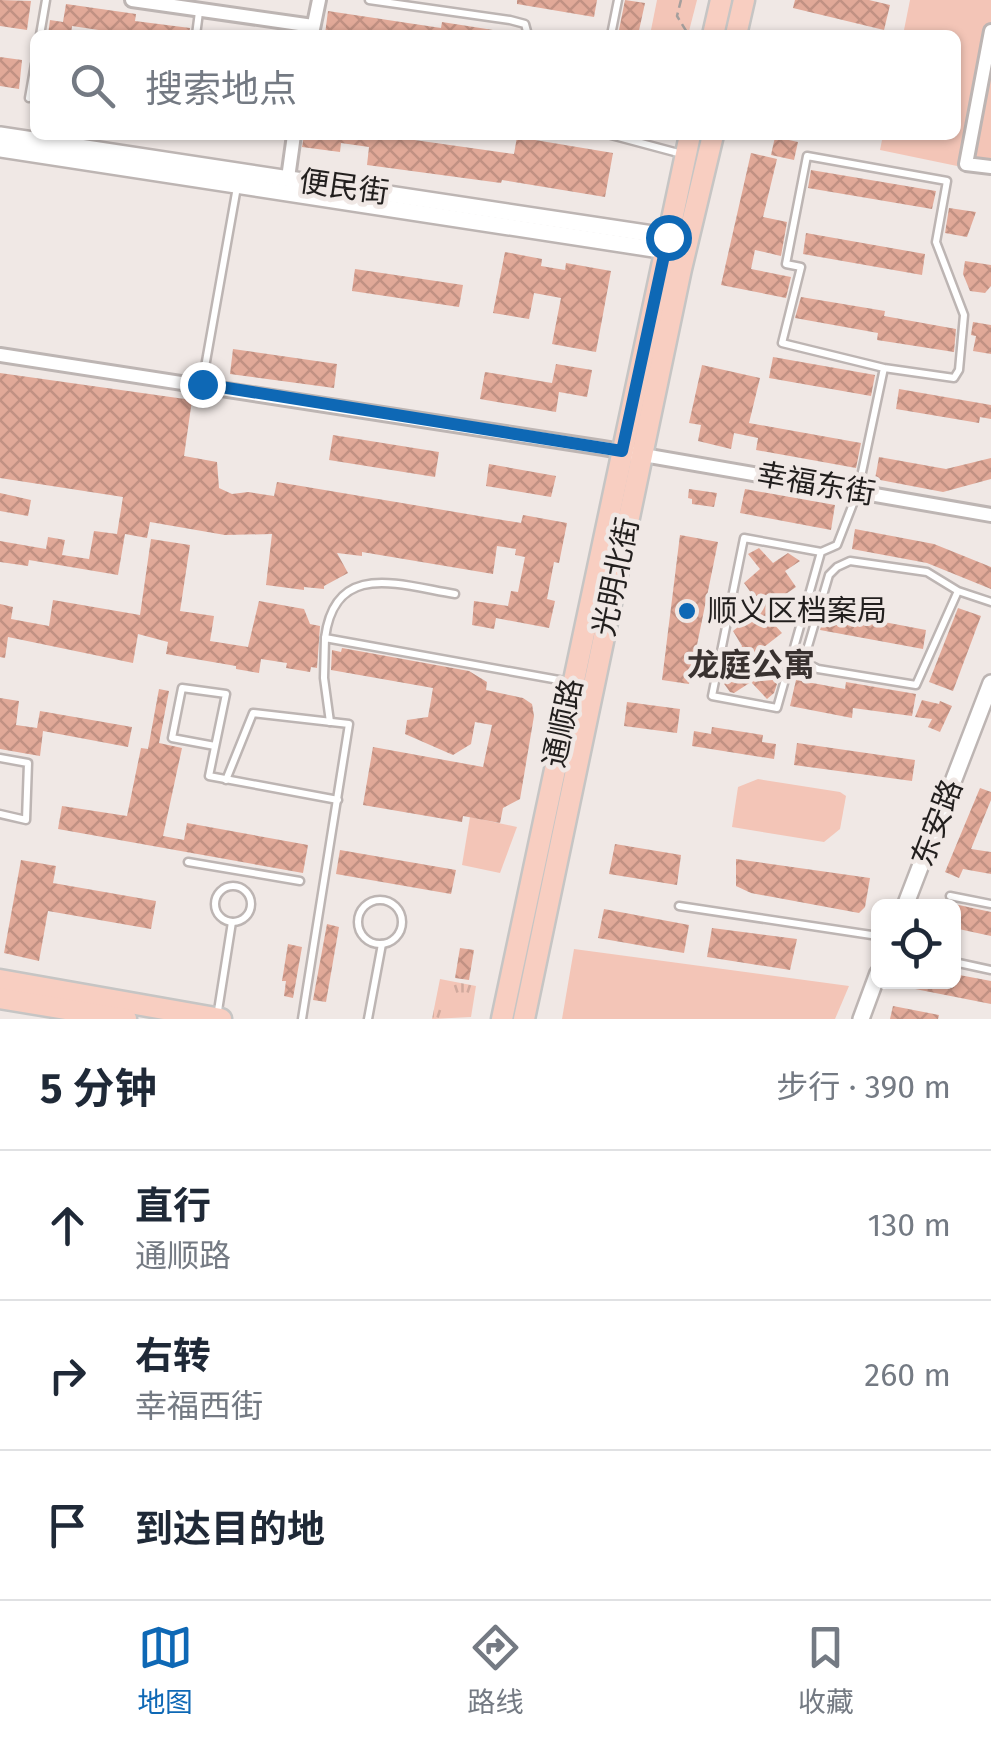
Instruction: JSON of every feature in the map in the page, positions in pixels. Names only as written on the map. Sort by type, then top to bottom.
[{"type":"main road","points":[[714,30],[721,0]]},
{"type":"main road","points":[[737,30],[744,0]]},
{"type":"main road","points":[[676,245],[711,140]]},
{"type":"main road","name":"通顺路","points":[[502,1019],[572,682],[632,453],[676,245],[687,145]]},
{"type":"main road","name":"光明北街","points":[[524,1019],[632,453]]},
{"type":"main road","points":[[0,980],[219,1018]]},
{"type":"main road","points":[[9,1006],[126,1019]]},
{"type":"street","points":[[132,0],[201,5],[314,26],[313,30]]},
{"type":"street","points":[[312,30],[318,0]]},
{"type":"street","points":[[991,30],[966,164],[991,168]]},
{"type":"street","name":"便民街","points":[[0,132],[33,147],[676,245]]},
{"type":"street","points":[[288,178],[293,140]]},
{"type":"street","name":"便民街","points":[[0,152],[33,147]]},
{"type":"street","name":"便民街","points":[[238,178],[288,178],[676,245]]},
{"type":"street","name":"幸福东街","points":[[0,355],[632,453],[991,515]]},
{"type":"street","name":"东安路","points":[[907,899],[991,683]]},
{"type":"street","points":[[861,1019],[872,989]]},
{"type":"lane","points":[[41,30],[46,0]]},
{"type":"lane","points":[[369,0],[510,20],[526,24],[527,30]]},
{"type":"lane","points":[[612,30],[618,0]]},
{"type":"lane","points":[[197,30],[201,5]]},
{"type":"lane","points":[[29,98],[30,93]]},
{"type":"lane","points":[[648,140],[687,145]]},
{"type":"lane","points":[[807,156],[947,182],[936,242],[964,314],[959,370],[954,378],[884,368],[782,343],[801,267],[786,264],[807,156]]},
{"type":"lane","points":[[202,384],[238,178]]},
{"type":"lane","points":[[821,552],[777,708],[712,696],[744,538],[821,552],[837,544],[858,492],[884,368]]},
{"type":"lane","points":[[958,591],[916,685],[810,665],[806,653],[829,576],[837,566],[850,561],[927,572],[958,591],[991,602]]},
{"type":"lane","points":[[330,722],[324,678],[325,638],[335,602],[362,583],[376,582],[455,594]]},
{"type":"lane","points":[[325,638],[572,682]]},
{"type":"lane","points":[[215,746],[172,738],[182,688],[226,694],[209,776],[338,800]]},
{"type":"lane","points":[[226,780],[253,713],[349,724],[302,1019]]},
{"type":"lane","points":[[0,758],[28,763],[26,820],[0,814]]},
{"type":"lane","points":[[188,862],[300,880]]},
{"type":"lane","points":[[237,887],[240,871]]},
{"type":"lane","points":[[237,887],[247,893],[250,910],[243,919],[232,922],[221,918],[216,902],[221,892],[237,887]]},
{"type":"lane","points":[[950,896],[991,904]]},
{"type":"lane","points":[[378,900],[391,903],[402,922],[397,936],[382,944],[365,938],[358,926],[365,906],[378,900]]},
{"type":"lane","points":[[679,906],[871,935]]},
{"type":"lane","points":[[219,1018],[232,922]]},
{"type":"lane","points":[[368,1019],[382,944]]},
{"type":"lane","points":[[961,964],[991,970]]},
{"type":"path","points":[[682,0],[677,16],[686,30]]},
{"type":"green space","points":[[657,0],[697,0],[689,30],[651,30]]},
{"type":"green space","points":[[910,0],[991,0],[991,159],[986,172],[880,150],[882,140],[961,140],[961,30],[904,30]]},
{"type":"green space","points":[[758,779],[840,792],[846,796],[840,829],[824,842],[732,827],[738,787]]},
{"type":"green space","points":[[470,817],[517,827],[500,873],[462,865]]},
{"type":"green space","points":[[574,949],[849,986],[835,1019],[562,1019]]},
{"type":"green space","points":[[440,979],[476,986],[471,1017],[432,1019]]},
{"type":"building","points":[[0,0],[31,1],[27,30],[0,26]]},
{"type":"building","points":[[517,0],[597,0],[594,17],[517,4]]},
{"type":"building","points":[[625,0],[645,3],[639,30],[619,30]]},
{"type":"building","points":[[795,0],[869,0],[890,5],[884,30],[793,8]]},
{"type":"building","points":[[66,4],[136,14],[135,21],[190,28],[99,30],[72,26],[72,30],[49,30],[50,20],[63,22]]},
{"type":"building","points":[[328,11],[441,28],[442,22],[493,30],[326,30]]},
{"type":"building","points":[[0,57],[22,60],[19,89],[0,86]]},
{"type":"building","points":[[303,140],[415,140],[514,154],[516,140],[535,140],[613,153],[605,197],[502,180],[501,183],[367,165],[369,147],[341,143],[340,152],[302,147]]},
{"type":"building","points":[[774,140],[798,142],[794,160],[771,155]]},
{"type":"building","points":[[751,153],[777,159],[763,217],[787,222],[781,256],[755,250],[751,269],[791,277],[786,298],[721,285]]},
{"type":"building","points":[[811,170],[936,191],[932,209],[808,188]]},
{"type":"building","points":[[949,208],[976,212],[967,237],[945,233]]},
{"type":"building","points":[[806,233],[925,254],[922,275],[803,254]]},
{"type":"building","points":[[505,252],[542,259],[541,266],[565,270],[566,263],[611,271],[596,352],[552,344],[561,298],[534,293],[529,319],[493,313]]},
{"type":"building","points":[[965,261],[991,265],[991,286],[985,293],[970,291],[963,274]]},
{"type":"building","points":[[355,269],[463,285],[459,307],[352,291]]},
{"type":"building","points":[[801,297],[885,311],[884,316],[956,329],[954,352],[877,340],[878,333],[795,318]]},
{"type":"building","points":[[973,322],[991,325],[991,354],[973,351]]},
{"type":"building","points":[[233,349],[337,364],[334,388],[230,374]]},
{"type":"building","points":[[773,357],[875,375],[871,396],[769,378]]},
{"type":"building","points":[[556,364],[592,370],[587,397],[559,392],[556,412],[480,399],[485,372],[552,383]]},
{"type":"building","points":[[702,365],[760,378],[749,423],[861,443],[856,468],[756,450],[758,438],[734,433],[731,449],[698,441],[701,425],[689,423]]},
{"type":"building","points":[[0,373],[192,400],[184,456],[217,462],[219,488],[232,494],[274,496],[277,482],[521,523],[523,515],[567,523],[547,599],[555,601],[549,628],[496,618],[494,629],[472,625],[474,601],[508,606],[511,591],[518,592],[525,557],[515,555],[516,549],[497,546],[493,574],[362,552],[362,556],[337,553],[348,573],[324,589],[304,590],[266,585],[272,534],[225,535],[150,522],[147,538],[125,534],[118,575],[29,560],[28,566],[0,562],[0,541],[46,549],[48,537],[65,540],[62,555],[89,559],[94,531],[117,534],[123,497],[0,478]]},
{"type":"building","points":[[899,389],[991,405],[991,419],[980,417],[979,423],[896,409]]},
{"type":"building","points":[[333,435],[439,452],[435,477],[329,460]]},
{"type":"building","points":[[879,457],[946,469],[991,458],[991,479],[943,492],[875,479]]},
{"type":"building","points":[[489,464],[556,476],[551,497],[486,486]]},
{"type":"building","points":[[689,489],[717,493],[714,507],[692,504]]},
{"type":"building","points":[[745,489],[835,505],[831,530],[740,513]]},
{"type":"building","points":[[0,493],[31,500],[28,516],[0,511]]},
{"type":"building","points":[[855,529],[934,544],[991,567],[991,589],[927,563],[852,549]]},
{"type":"building","name":"顺义区档案局","points":[[680,535],[718,542],[689,684],[662,680]]},
{"type":"building","points":[[151,539],[190,545],[180,611],[214,616],[210,641],[248,647],[259,601],[304,609],[310,624],[320,626],[317,668],[311,667],[310,672],[261,659],[259,673],[236,669],[166,654],[168,642],[138,634],[133,663],[8,637],[5,658],[0,657],[0,604],[13,607],[11,619],[49,626],[53,600],[140,615]]},
{"type":"building","points":[[759,548],[773,563],[788,553],[800,561],[785,571],[796,587],[777,600],[788,612],[772,622],[782,633],[764,647],[777,660],[765,671],[777,684],[767,699],[751,682],[734,693],[722,681],[737,669],[728,655],[742,646],[733,631],[748,619],[738,604],[754,597],[744,583],[760,569],[748,554]]},
{"type":"building","points":[[958,608],[981,616],[953,691],[929,682]]},
{"type":"building","points":[[826,611],[926,630],[923,649],[820,630]]},
{"type":"building","points":[[342,648],[469,671],[487,682],[486,690],[523,698],[532,704],[534,716],[520,799],[503,808],[500,823],[463,816],[462,822],[363,805],[373,747],[483,767],[492,725],[475,722],[471,744],[453,755],[405,734],[407,720],[428,717],[433,688],[331,670],[332,650],[341,652]]},
{"type":"building","points":[[796,680],[845,689],[846,682],[916,694],[912,716],[853,708],[852,718],[790,706]]},
{"type":"building","points":[[159,689],[169,691],[159,743],[182,748],[163,836],[184,840],[187,823],[308,845],[303,873],[58,829],[62,806],[127,816],[141,748],[148,749]]},
{"type":"building","points":[[0,698],[19,701],[16,725],[37,728],[40,711],[132,727],[128,747],[43,731],[40,756],[0,749]]},
{"type":"building","points":[[922,700],[952,706],[940,732],[928,727],[932,719],[915,717]]},
{"type":"building","points":[[627,702],[680,709],[677,733],[624,726]]},
{"type":"building","points":[[712,727],[763,735],[762,742],[776,744],[774,759],[692,746],[694,731],[711,734]]},
{"type":"building","points":[[797,743],[915,760],[912,781],[794,765]]},
{"type":"building","points":[[980,788],[991,792],[991,800],[971,849],[991,852],[991,874],[963,869],[959,878],[945,872]]},
{"type":"building","points":[[615,844],[681,855],[677,885],[609,874]]},
{"type":"building","points":[[340,850],[456,870],[451,894],[336,874]]},
{"type":"building","points":[[736,859],[870,878],[865,907],[859,913],[751,893],[736,886]]},
{"type":"building","points":[[21,860],[56,866],[53,883],[156,901],[151,929],[48,911],[39,961],[4,953]]},
{"type":"building","points":[[961,906],[991,912],[991,936],[961,930]]},
{"type":"building","points":[[604,909],[689,925],[684,953],[598,938]]},
{"type":"building","points":[[327,924],[339,927],[326,1002],[313,1000]]},
{"type":"building","points":[[712,928],[797,939],[790,970],[707,957]]},
{"type":"building","points":[[288,944],[302,947],[293,998],[284,996],[286,981],[282,981]]},
{"type":"building","points":[[460,948],[474,950],[469,980],[455,978]]},
{"type":"building","points":[[961,975],[991,981],[991,1004],[915,989],[961,989]]},
{"type":"building","points":[[893,1006],[939,1015],[938,1019],[890,1019]]},
{"type":"place","name":"顺义区档案局","points":[[687,611]]},
{"type":"district","name":"龙庭公寓","points":[[751,665]]},
{"type":"route","points":[[202,384],[622,451],[668,237]]}]
